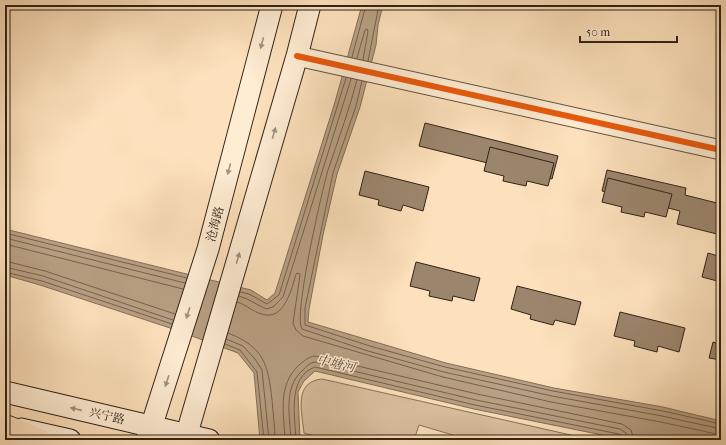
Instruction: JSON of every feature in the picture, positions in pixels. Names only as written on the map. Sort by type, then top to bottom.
[{"type":"main road","name":"沧海路","points":[[150,433],[208,249],[272,5]]},
{"type":"main road","points":[[186,437],[297,56],[310,5]]},
{"type":"main road","name":"兴宁路","points":[[5,392],[150,433],[209,440]]},
{"type":"main road","points":[[6,426],[39,440]]},
{"type":"main road","points":[[6,426],[70,440]]},
{"type":"street","points":[[297,56],[721,150]]},
{"type":"shaded area","points":[[322,379],[593,440],[470,440],[419,425],[414,440],[329,440],[304,433],[302,416],[301,399],[303,392],[313,381]]},
{"type":"water","name":"中塘河","points":[[362,5],[383,5],[378,25],[376,45],[360,107],[337,174],[323,235],[309,309],[308,322],[446,363],[554,388],[663,407],[721,421],[721,440],[627,440],[474,409],[315,371],[304,381],[298,392],[300,440],[260,440],[254,373],[238,353],[170,328],[5,275],[5,229],[251,290],[267,300],[275,293],[335,102]]},
{"type":"building","points":[[425,123],[558,156],[552,179],[419,146]]},
{"type":"building","points":[[490,147],[554,163],[548,186],[527,181],[526,186],[503,181],[504,176],[484,171]]},
{"type":"building","points":[[607,170],[686,188],[685,195],[721,204],[721,235],[677,224],[680,211],[602,191]]},
{"type":"building","points":[[365,171],[429,187],[423,211],[403,205],[401,211],[378,205],[379,200],[359,195]]},
{"type":"building","points":[[608,178],[672,194],[666,217],[645,212],[644,217],[621,212],[622,207],[602,202]]},
{"type":"building","points":[[708,253],[721,257],[721,282],[702,277]]},
{"type":"building","points":[[416,262],[480,278],[474,301],[453,296],[452,301],[429,296],[430,291],[410,286]]},
{"type":"building","points":[[517,286],[581,302],[575,325],[555,320],[553,325],[530,319],[531,315],[511,309]]},
{"type":"building","points":[[620,312],[685,328],[679,352],[658,346],[657,352],[634,346],[635,341],[614,336]]},
{"type":"building","points":[[713,342],[721,345],[721,360],[709,358]]},
{"type":"cycle path","points":[[297,56],[721,150]]}]
